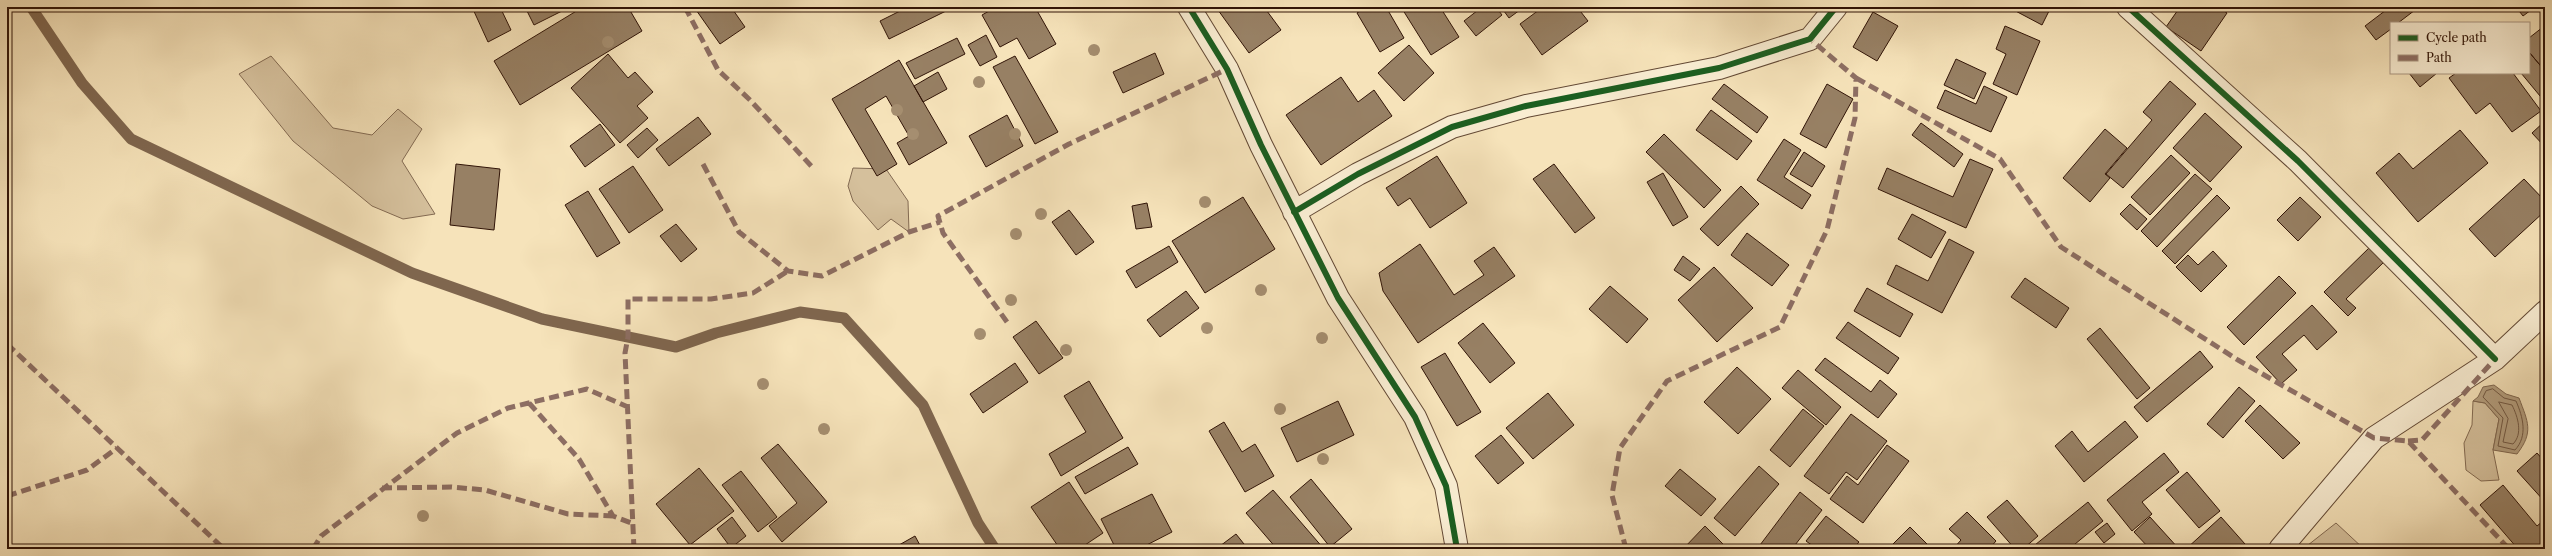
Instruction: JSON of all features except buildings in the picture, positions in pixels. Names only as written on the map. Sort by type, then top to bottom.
[{"type":"street","points":[[1189,7],[1227,69],[1294,212],[1338,298],[1415,417],[1446,486],[1457,549]]},
{"type":"street","points":[[1294,212],[1358,174],[1452,127],[1526,106],[1719,68],[1810,39],[1836,7]]},
{"type":"street","points":[[2128,7],[2298,161],[2495,359]]},
{"type":"street","points":[[2280,549],[2374,438],[2495,359],[2545,312]]},
{"type":"shaded area","points":[[271,56],[333,128],[372,135],[398,109],[422,129],[402,161],[435,214],[403,219],[372,206],[293,141],[239,74]]},
{"type":"shaded area","points":[[853,168],[886,169],[908,201],[909,232],[891,219],[878,230],[853,201],[848,186]]},
{"type":"shaded area","points":[[2473,401],[2485,403],[2499,419],[2493,450],[2499,480],[2481,481],[2466,470],[2464,443],[2472,425]]},
{"type":"shaded area","points":[[2336,523],[2364,549],[2303,549]]},
{"type":"water","points":[[2494,385],[2506,394],[2519,398],[2527,420],[2528,427],[2526,439],[2517,454],[2493,450],[2499,419],[2485,403],[2473,401],[2478,397],[2483,387]]},
{"type":"waterway","points":[[31,7],[82,83],[131,139],[412,273],[542,319],[676,347],[716,333],[800,312],[844,318],[923,405],[978,523],[995,549]]},
{"type":"marked path","points":[[685,7],[718,70],[750,100],[814,169]]},
{"type":"marked path","points":[[1626,549],[1612,495],[1620,448],[1667,381],[1780,327],[1827,230],[1855,118],[1856,78],[1810,39]]},
{"type":"marked path","points":[[1007,322],[943,233],[938,216],[1069,144],[1227,69]]},
{"type":"marked path","points":[[1856,78],[2000,159],[2061,247],[2238,360],[2374,438],[2408,441],[2509,549]]},
{"type":"marked path","points":[[703,164],[739,232],[788,271],[822,276],[909,232],[940,222]]},
{"type":"marked path","points":[[634,549],[625,353],[628,337],[628,299],[711,299],[753,293],[788,271]]},
{"type":"marked path","points":[[7,344],[224,549]]},
{"type":"marked path","points":[[2408,441],[2422,440],[2495,359]]},
{"type":"marked path","points":[[313,549],[321,536],[457,433],[508,408],[587,389],[628,407]]},
{"type":"marked path","points":[[529,403],[579,459],[613,516],[634,524]]},
{"type":"marked path","points":[[7,496],[87,470],[117,448]]},
{"type":"marked path","points":[[382,488],[451,487],[485,490],[568,514],[613,516]]},
{"type":"cycle path","points":[[1189,7],[1227,69],[1261,145],[1338,298],[1415,417],[1446,486],[1457,549]]},
{"type":"cycle path","points":[[1294,212],[1358,174],[1452,127],[1526,106],[1719,68],[1810,39],[1836,7]]},
{"type":"cycle path","points":[[2128,7],[2298,161],[2495,359]]}]
